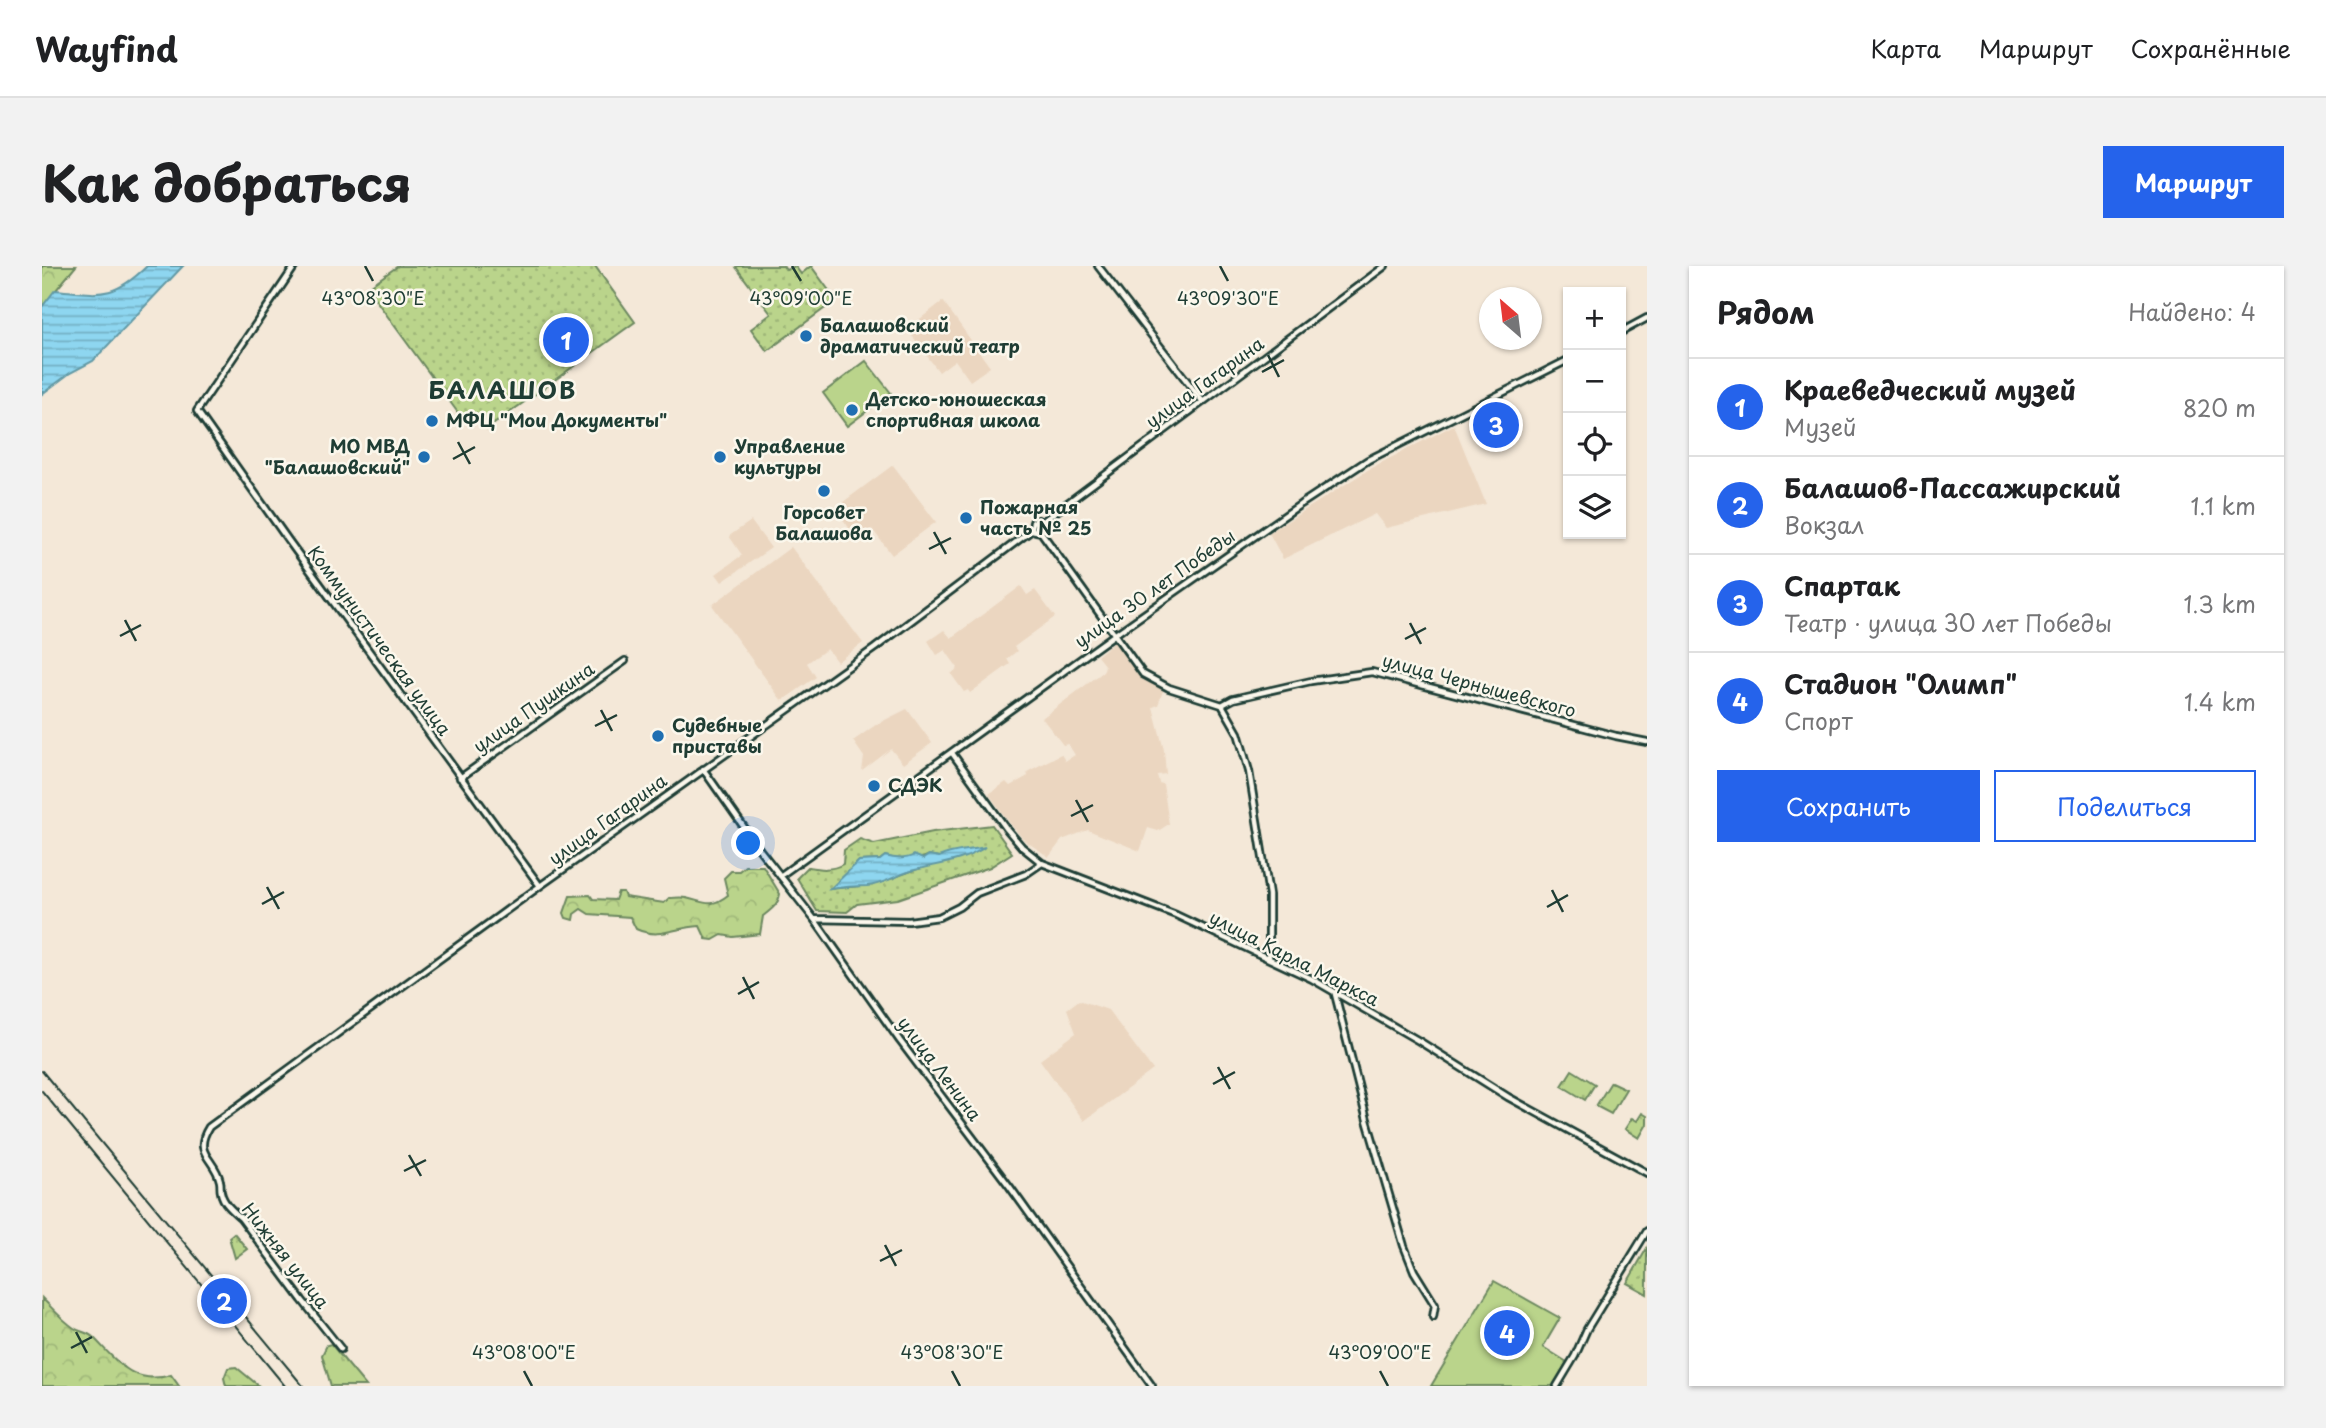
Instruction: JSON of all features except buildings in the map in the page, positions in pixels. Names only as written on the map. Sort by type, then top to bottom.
[{"type":"street","name":"Коммунистическая улица","points":[[295,266],[197,411],[540,886]]},
{"type":"street","points":[[1098,266],[1203,402]]},
{"type":"street","name":"улица Гагарина","points":[[203,1136],[209,1127],[248,1097],[875,648],[1032,530],[1034,522],[1042,522],[1385,266]]},
{"type":"street","points":[[1626,329],[1647,318]]},
{"type":"street","name":"улица 30 лет Победы","points":[[780,876],[1300,504],[1368,460],[1563,362]]},
{"type":"street","points":[[1041,531],[1042,522]]},
{"type":"street","points":[[1032,530],[1041,531],[1143,674],[1168,688],[1222,705],[1238,733],[1249,771],[1269,895],[1269,958]]},
{"type":"street","name":"улица Пушкина","points":[[460,778],[625,661]]},
{"type":"street","name":"улица Чернышевского","points":[[1222,705],[1233,699],[1311,681],[1372,672],[1647,742]]},
{"type":"street","name":"улица Карла Маркса","points":[[952,753],[1006,828],[1022,847],[1042,863],[1176,915],[1269,958],[1366,1009],[1508,1097],[1647,1173]]},
{"type":"street","name":"улица Ленина","points":[[703,769],[900,1041],[1010,1187],[1152,1386]]},
{"type":"street","points":[[814,919],[909,920],[939,917],[977,893],[1026,874],[1042,863]]},
{"type":"street","points":[[1335,993],[1367,1120],[1404,1246],[1413,1271],[1434,1305],[1433,1317]]},
{"type":"street","name":"Нижняя улица","points":[[203,1136],[205,1154],[220,1180],[221,1193],[229,1207],[241,1218],[341,1349]]},
{"type":"street","points":[[1557,1386],[1587,1329],[1647,1231]]},
{"type":"shaded area","points":[[943,301],[990,367],[970,381],[955,360],[939,372],[907,329]]},
{"type":"shaded area","points":[[1454,425],[1486,504],[1386,528],[1375,514],[1283,559],[1269,533],[1371,468]]},
{"type":"shaded area","points":[[893,465],[936,522],[892,555],[872,529],[857,539],[835,508]]},
{"type":"shaded area","points":[[751,521],[771,548],[722,582],[716,574],[742,555],[729,536]]},
{"type":"shaded area","points":[[791,547],[863,643],[837,662],[827,649],[807,663],[816,677],[782,701],[712,605]]},
{"type":"shaded area","points":[[1021,586],[1027,595],[1035,590],[1055,617],[1014,647],[1017,651],[1007,659],[1010,664],[970,693],[968,690],[964,692],[951,674],[958,668],[945,650],[937,655],[928,641],[944,630],[951,638]]},
{"type":"shaded area","points":[[1115,641],[1141,675],[1164,688],[1158,705],[1153,707],[1164,750],[1166,774],[1157,775],[1159,783],[1163,784],[1169,824],[1158,831],[1148,828],[1140,851],[1088,830],[1062,840],[1049,857],[1024,840],[989,794],[1006,782],[1010,786],[1028,776],[1027,772],[1061,754],[1065,761],[1075,755],[1068,744],[1063,745],[1042,718],[1103,672],[1105,666],[1097,656]]},
{"type":"shaded area","points":[[907,709],[932,743],[903,764],[891,749],[862,771],[864,757],[853,741],[877,724]]},
{"type":"shaded area","points":[[1079,1000],[1108,1010],[1153,1070],[1084,1121],[1040,1060],[1076,1033],[1067,1009]]},
{"type":"green space","points":[[42,266],[76,266],[42,307]]},
{"type":"green space","points":[[398,266],[595,266],[635,322],[487,429],[476,413],[464,421],[367,288]]},
{"type":"green space","points":[[783,266],[786,270],[795,266],[801,274],[811,266],[836,300],[767,351],[751,329],[771,314],[736,267]]},
{"type":"green space","name":"Детско-юношеская спортивная школа","points":[[866,361],[891,393],[847,426],[823,393]]},
{"type":"green space","points":[[992,825],[1012,853],[990,867],[898,899],[857,904],[847,912],[817,911],[797,878],[808,867],[830,869],[843,864],[844,850],[860,839],[874,844],[933,832]],"holes":[[[984,848],[879,883],[831,889],[859,861],[880,860],[885,856],[908,859],[929,855],[939,857]]]},
{"type":"green space","points":[[745,866],[763,866],[780,894],[776,904],[763,916],[760,934],[733,937],[722,935],[713,940],[706,939],[700,926],[653,933],[636,929],[630,917],[589,914],[581,909],[574,914],[573,920],[566,918],[564,913],[570,896],[590,895],[593,899],[615,900],[618,892],[623,892],[625,897],[664,903],[669,898],[717,902],[728,895],[724,878],[731,871],[739,871]]},
{"type":"green space","points":[[1572,1070],[1595,1084],[1585,1100],[1562,1086]]},
{"type":"green space","points":[[1611,1082],[1626,1089],[1611,1114],[1596,1106]]},
{"type":"green space","points":[[1642,1113],[1647,1116],[1647,1124],[1639,1138],[1625,1129],[1632,1118],[1637,1121]]},
{"type":"green space","points":[[234,1233],[247,1249],[235,1258],[229,1237]]},
{"type":"green space","points":[[1647,1248],[1647,1294],[1627,1283]]},
{"type":"green space","points":[[1494,1281],[1560,1318],[1543,1347],[1567,1362],[1553,1386],[1431,1386]]},
{"type":"green space","points":[[42,1298],[61,1318],[93,1337],[127,1369],[146,1377],[171,1375],[179,1386],[42,1386]]},
{"type":"green space","points":[[331,1344],[366,1386],[331,1386],[322,1355],[327,1345]]},
{"type":"green space","points":[[236,1367],[259,1386],[226,1386],[224,1378],[228,1368]]},
{"type":"water","points":[[147,266],[183,266],[93,361],[70,373],[42,394],[42,307],[55,290],[95,293],[114,290]]},
{"type":"water","points":[[985,847],[957,860],[908,872],[878,884],[830,889],[859,861],[880,860],[885,856],[907,858],[914,855],[923,859],[929,855],[939,857]]},
{"type":"railway","points":[[42,1071],[303,1386]]},
{"type":"railway","points":[[42,1091],[285,1386]]},
{"type":"place","name":"Балашовский драматический театр","points":[[806,336]]},
{"type":"place","name":"Краеведческий музей","points":[[566,340]]},
{"type":"place","name":"Детско-юношеская спортивная школа","points":[[852,410]]},
{"type":"place","name":"МФЦ \"Мои Документы\"","points":[[432,421]]},
{"type":"place","name":"Спартак","points":[[1496,425]]},
{"type":"place","name":"МО МВД \"Балашовский\"","points":[[424,457]]},
{"type":"place","name":"Управление культуры","points":[[720,457]]},
{"type":"place","name":"Горсовет Балашова","points":[[824,491]]},
{"type":"place","name":"Пожарная часть № 25","points":[[966,518]]},
{"type":"place","name":"Судебные приставы","points":[[658,736]]},
{"type":"place","name":"СДЭК","points":[[874,786]]},
{"type":"place","name":"Балашов-Пассажирский","points":[[224,1301]]},
{"type":"place","name":"Стадион \"Олимп\"","points":[[1507,1333]]},
{"type":"district","name":"БАЛАШОВ","points":[[503,391]]}]
